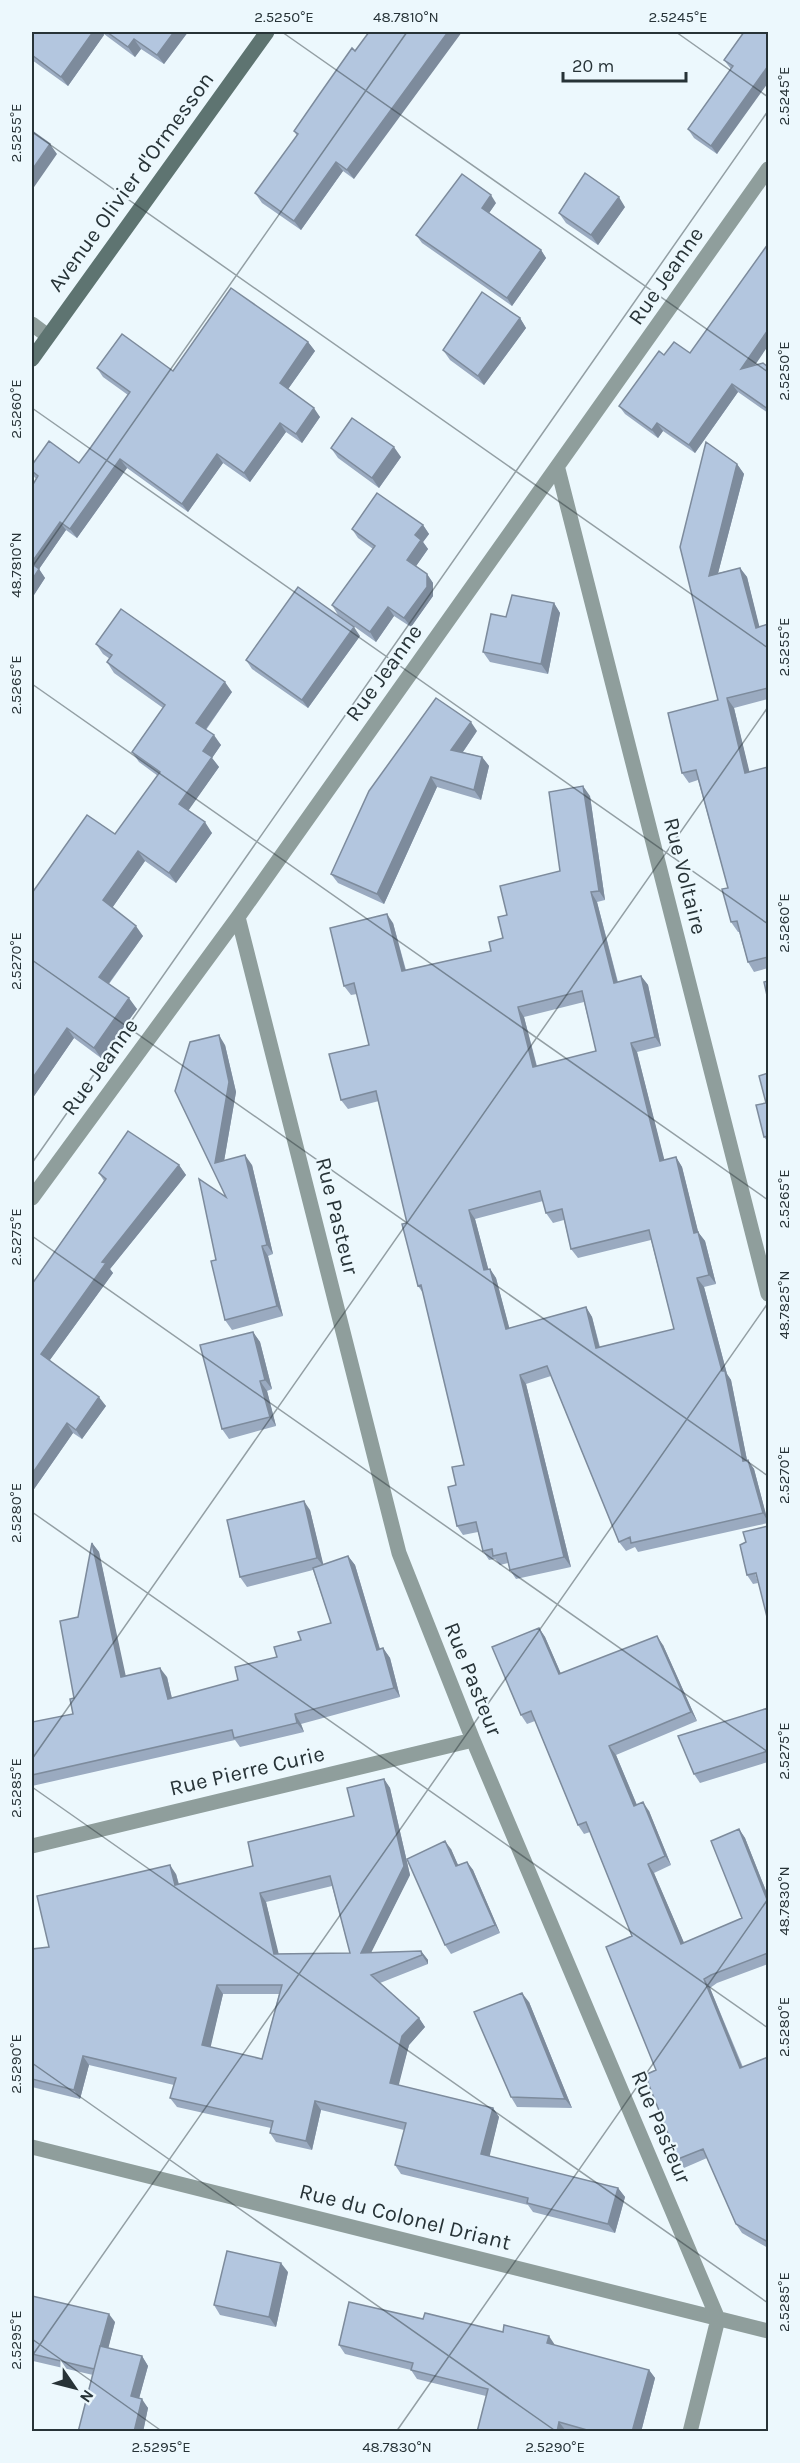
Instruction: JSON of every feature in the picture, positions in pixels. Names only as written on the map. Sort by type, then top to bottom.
[{"type":"main road","name":"Avenue Olivier d'Ormesson","points":[[32,359],[267,32]]},
{"type":"street","name":"Rue Jeanne","points":[[32,1198],[238,917],[558,469],[768,169]]},
{"type":"street","points":[[32,324],[48,336]]},
{"type":"street","name":"Rue Voltaire","points":[[558,469],[768,1294]]},
{"type":"street","name":"Rue Pasteur","points":[[238,917],[399,1553],[473,1740],[718,2319]]},
{"type":"street","name":"Rue Pierre Curie","points":[[32,1846],[473,1740]]},
{"type":"street","name":"Rue du Colonel Driant","points":[[32,2147],[768,2331]]},
{"type":"street","points":[[690,2432],[718,2319]]},
{"type":"building","points":[[32,32],[93,32],[61,77],[32,55]]},
{"type":"building","points":[[107,32],[174,32],[157,55],[134,39],[128,47]]},
{"type":"building","points":[[369,32],[448,32],[347,170],[336,162],[294,221],[255,193],[298,134],[294,131],[352,48],[355,51]]},
{"type":"building","points":[[744,32],[768,32],[768,66],[711,146],[688,129],[733,66],[724,60]]},
{"type":"building","points":[[32,131],[50,144],[32,170]]},
{"type":"building","points":[[585,173],[619,197],[591,235],[559,213]]},
{"type":"building","points":[[462,174],[491,195],[482,208],[541,250],[507,298],[416,235]]},
{"type":"building","points":[[768,244],[768,330],[741,369],[763,363],[768,367],[768,409],[732,384],[689,445],[657,423],[652,430],[619,406],[659,351],[664,355],[674,342],[690,353]]},
{"type":"building","points":[[231,288],[308,342],[280,383],[314,408],[296,434],[280,423],[244,473],[217,454],[182,504],[120,459],[70,529],[60,522],[32,562],[32,486],[38,476],[32,471],[32,465],[49,441],[79,463],[130,392],[97,368],[122,334],[173,371]]},
{"type":"building","points":[[482,292],[520,318],[478,376],[443,350]]},
{"type":"building","points":[[352,418],[394,447],[372,478],[331,448]]},
{"type":"building","points":[[706,442],[737,464],[709,576],[740,568],[756,628],[768,624],[768,688],[727,698],[745,773],[768,767],[768,957],[748,962],[737,921],[731,922],[722,889],[728,888],[696,770],[682,773],[668,713],[718,700],[680,547]]},
{"type":"building","points":[[377,493],[423,525],[415,535],[421,540],[407,560],[427,574],[427,587],[404,618],[388,607],[370,632],[332,605],[375,546],[352,529]]},
{"type":"building","points":[[32,564],[39,569],[32,580]]},
{"type":"building","points":[[298,587],[354,627],[302,700],[246,660]]},
{"type":"building","points":[[512,595],[554,603],[541,664],[483,652],[491,614],[506,617]]},
{"type":"building","points":[[121,609],[225,682],[196,723],[214,735],[203,751],[212,757],[179,804],[205,822],[169,873],[138,851],[103,900],[136,926],[99,977],[129,998],[94,1048],[67,1028],[32,1079],[32,893],[87,815],[115,834],[160,772],[132,752],[165,705],[107,662],[112,655],[96,644]]},
{"type":"building","points":[[436,698],[471,722],[451,750],[482,757],[474,790],[431,777],[377,894],[331,874],[369,791]]},
{"type":"building","points":[[583,786],[599,891],[591,892],[614,983],[641,976],[655,1037],[631,1043],[660,1161],[676,1157],[694,1233],[698,1232],[709,1275],[697,1278],[722,1371],[725,1371],[743,1461],[748,1460],[763,1513],[631,1543],[630,1537],[619,1542],[547,1366],[520,1375],[564,1557],[510,1570],[506,1553],[493,1556],[492,1549],[483,1551],[476,1522],[457,1526],[448,1487],[456,1485],[452,1467],[464,1465],[421,1285],[418,1286],[402,1224],[407,1223],[376,1091],[341,1100],[329,1054],[369,1045],[354,983],[344,986],[330,928],[387,914],[402,971],[491,951],[489,942],[503,938],[498,917],[507,915],[500,886],[560,871],[549,792]],"holes":[[[582,991],[596,1051],[533,1067],[518,1007]],[[540,1191],[546,1213],[562,1209],[571,1249],[649,1230],[674,1329],[596,1348],[586,1307],[506,1329],[490,1269],[484,1270],[469,1210]]]},
{"type":"building","points":[[768,981],[768,1000],[764,982]]},
{"type":"building","points":[[219,1035],[229,1082],[215,1163],[245,1155],[267,1245],[262,1246],[277,1306],[225,1320],[211,1261],[216,1260],[199,1179],[226,1197],[175,1091],[190,1042]]},
{"type":"building","points":[[768,1073],[768,1136],[764,1137],[756,1105],[766,1103],[759,1076]]},
{"type":"building","points":[[128,1131],[179,1165],[102,1262],[106,1263],[41,1354],[99,1397],[76,1430],[67,1423],[32,1474],[32,1284],[106,1179],[99,1173]]},
{"type":"building","points":[[253,1332],[265,1380],[260,1381],[270,1417],[222,1429],[200,1345]]},
{"type":"building","points":[[304,1501],[317,1558],[240,1577],[227,1520]]},
{"type":"building","points":[[768,1526],[768,1621],[756,1573],[747,1575],[740,1545],[746,1542],[743,1532]]},
{"type":"building","points":[[92,1543],[121,1677],[160,1668],[168,1699],[238,1680],[235,1667],[277,1657],[274,1647],[301,1640],[298,1632],[331,1623],[313,1568],[348,1556],[377,1650],[383,1648],[394,1688],[295,1714],[297,1723],[234,1738],[232,1730],[32,1775],[32,1722],[73,1714],[70,1699],[74,1698],[60,1621],[78,1617]]},
{"type":"building","points":[[539,1628],[559,1674],[657,1636],[691,1712],[609,1746],[634,1806],[643,1802],[665,1856],[648,1864],[681,1944],[742,1918],[711,1841],[739,1829],[768,1902],[768,1953],[704,1979],[740,2068],[768,2057],[768,2242],[736,2224],[703,2149],[678,2159],[645,2075],[656,2070],[606,1947],[632,1936],[586,1822],[578,1825],[531,1711],[521,1715],[492,1647]]},
{"type":"building","points":[[768,1708],[768,1751],[694,1774],[678,1736]]},
{"type":"building","points":[[384,1779],[404,1866],[361,1953],[421,1951],[422,1955],[371,1975],[419,2018],[402,2036],[390,2083],[493,2108],[481,2154],[618,2188],[608,2224],[527,2203],[528,2198],[395,2165],[406,2123],[315,2101],[306,2141],[270,2133],[273,2121],[170,2098],[176,2078],[83,2056],[74,2090],[32,2079],[32,1949],[49,1947],[37,1896],[170,1865],[175,1885],[253,1866],[248,1842],[354,1816],[347,1788]],"holes":[[[330,1876],[350,1953],[274,1954],[260,1893]],[[217,1985],[282,1985],[262,2059],[202,2045]]]},
{"type":"building","points":[[445,1841],[456,1866],[467,1862],[495,1925],[445,1945],[407,1859]]},
{"type":"building","points":[[522,1993],[565,2099],[511,2097],[474,2012]]},
{"type":"building","points":[[227,2251],[281,2263],[269,2317],[214,2305]]},
{"type":"building","points":[[32,2296],[109,2314],[94,2369],[32,2354]]},
{"type":"building","points":[[349,2302],[423,2319],[425,2313],[503,2332],[504,2325],[549,2336],[547,2343],[649,2370],[632,2432],[594,2432],[559,2422],[557,2432],[477,2432],[488,2389],[411,2370],[413,2363],[339,2345]]},
{"type":"building","points":[[100,2346],[142,2356],[131,2396],[142,2399],[134,2432],[78,2432]]}]
